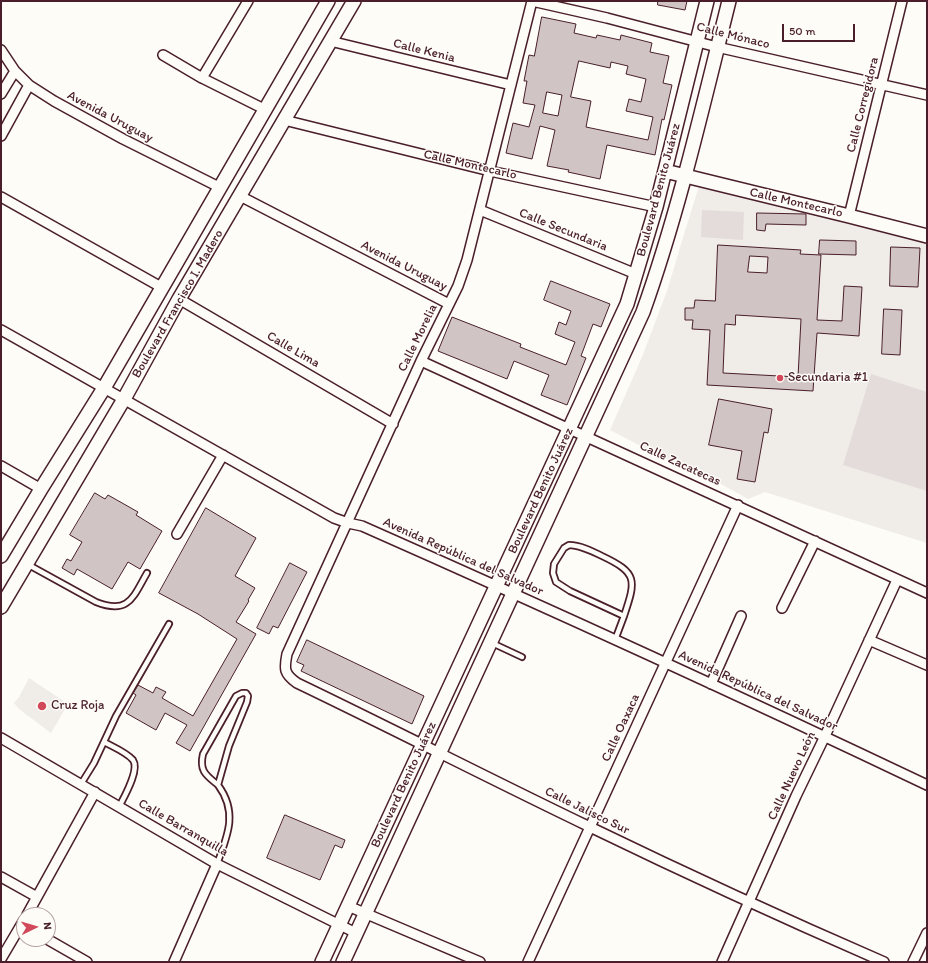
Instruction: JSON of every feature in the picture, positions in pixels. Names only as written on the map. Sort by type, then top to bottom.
[{"type":"main road","name":"Boulevard Francisco I. Madero","points":[[1,556],[41,488],[104,388],[161,287],[221,188],[328,1]]},
{"type":"main road","name":"Boulevard Francisco I. Madero","points":[[1,607],[354,1]]},
{"type":"main road","name":"Boulevard Benito Juárez","points":[[322,962],[627,304],[656,207],[707,1]]},
{"type":"main road","name":"Boulevard Benito Juárez","points":[[343,962],[643,312],[657,273],[684,176],[729,1]]},
{"type":"main road","name":"Calle Montecarlo","points":[[665,171],[927,236]]},
{"type":"street","points":[[202,78],[248,1]]},
{"type":"street","name":"Calle Mónaco","points":[[532,1],[717,47],[927,95]]},
{"type":"street","name":"Calle Morelia","points":[[285,671],[287,654],[421,361],[458,286],[467,260],[480,210],[532,1]]},
{"type":"street","name":"Calle Corregidora","points":[[849,216],[902,1]]},
{"type":"street","name":"Calle Kenia","points":[[330,41],[511,85]]},
{"type":"street","name":"Avenida Uruguay","points":[[1,50],[15,72],[29,85],[54,101],[123,139],[221,188]]},
{"type":"street","points":[[163,55],[202,78],[266,110]]},
{"type":"street","points":[[1,94],[15,72]]},
{"type":"street","points":[[1,136],[29,85]]},
{"type":"street","name":"Calle Montecarlo","points":[[284,120],[490,171],[656,207]]},
{"type":"street","name":"Avenida Uruguay","points":[[240,196],[449,304]]},
{"type":"street","points":[[1,197],[161,287]]},
{"type":"street","name":"Calle Secundaria","points":[[480,210],[636,274]]},
{"type":"street","name":"Calle Lima","points":[[180,299],[393,424]]},
{"type":"street","name":"Avenida República del Salvador","points":[[1,330],[124,398],[318,510],[348,523],[362,526],[513,593],[826,736],[927,784]]},
{"type":"street","name":"Calle Zacatecas","points":[[421,361],[927,593]]},
{"type":"street","points":[[177,534],[223,455]]},
{"type":"street","points":[[1,466],[41,488]]},
{"type":"street","name":"Calle Oaxaca","points":[[528,962],[738,506]]},
{"type":"street","points":[[782,608],[815,541]]},
{"type":"street","name":"Calle Nuevo León","points":[[722,962],[796,796],[826,736],[897,580]]},
{"type":"street","points":[[711,684],[741,616]]},
{"type":"street","points":[[869,640],[927,665]]},
{"type":"street","name":"Calle Jalisco Sur","points":[[285,671],[288,677],[297,683],[440,752],[589,827],[748,902],[884,962]]},
{"type":"street","name":"Calle Barranquilla","points":[[1,738],[217,864],[356,933]]},
{"type":"street","points":[[31,907],[95,792]]},
{"type":"street","points":[[174,962],[217,864]]},
{"type":"street","points":[[1,877],[37,897]]},
{"type":"street","points":[[348,906],[480,962]]},
{"type":"street","points":[[914,962],[927,933]]},
{"type":"street","points":[[1,959],[16,934]]},
{"type":"street","points":[[56,944],[87,962]]},
{"type":"lane","points":[[615,640],[624,616],[631,597],[632,580],[628,571],[618,564],[582,547],[569,545],[564,548],[554,564],[553,573],[556,582],[570,591],[624,616]]},
{"type":"lane","points":[[26,564],[108,607],[123,606],[132,598],[148,573]]},
{"type":"lane","points":[[81,784],[94,763],[116,716],[169,624]]},
{"type":"lane","points":[[490,642],[522,657]]},
{"type":"lane","points":[[217,864],[228,833],[230,813],[228,802],[224,793],[218,785],[207,776],[202,769],[201,763],[203,754],[208,744],[236,696],[246,693],[248,696],[247,702],[229,746],[218,785]]},
{"type":"lane","points":[[104,742],[134,761],[134,775],[119,807]]},
{"type":"shaded area","name":"Secundaria #1","points":[[699,186],[851,221],[927,244],[927,543],[765,492],[748,499],[703,474],[658,455],[610,430],[642,357],[667,291]]},
{"type":"shaded area","points":[[702,210],[744,212],[743,240],[701,237]]},
{"type":"shaded area","points":[[871,374],[927,392],[927,491],[843,465]]},
{"type":"shaded area","name":"Cruz Roja","points":[[29,678],[68,704],[51,733],[19,709],[14,703],[19,697]]},
{"type":"building","points":[[658,1],[687,1],[685,10],[658,5]]},
{"type":"building","points":[[542,17],[576,24],[574,33],[596,38],[597,35],[620,40],[621,35],[652,43],[650,52],[669,56],[663,83],[672,85],[664,120],[662,119],[655,155],[607,145],[600,179],[568,172],[569,170],[547,166],[555,130],[540,126],[532,159],[506,153],[513,123],[529,127],[535,105],[523,103],[527,81],[524,81],[529,55],[534,56]],"holes":[[[579,61],[610,68],[611,62],[628,66],[626,74],[646,79],[641,102],[629,99],[626,111],[653,117],[648,140],[586,127],[591,101],[571,97]],[[547,92],[562,95],[558,116],[543,113]]]},
{"type":"building","points":[[757,213],[806,214],[806,225],[766,224],[765,231],[757,230]]},
{"type":"building","points":[[820,240],[856,241],[856,255],[819,254]]},
{"type":"building","points":[[718,245],[801,250],[800,254],[821,255],[817,320],[842,321],[844,286],[862,287],[859,336],[817,333],[813,391],[707,385],[710,330],[692,329],[693,320],[685,320],[685,308],[694,308],[695,300],[715,301]],"holes":[[[750,256],[768,257],[767,273],[748,272]],[[736,315],[801,319],[798,377],[723,373],[725,324],[735,325]]]},
{"type":"building","points":[[891,247],[920,248],[918,287],[890,286]]},
{"type":"building","points":[[551,281],[610,304],[601,327],[593,324],[581,356],[586,358],[567,405],[541,395],[549,375],[514,361],[507,379],[438,351],[452,317],[521,344],[520,347],[566,365],[575,342],[555,334],[559,322],[566,325],[571,311],[544,300]]},
{"type":"building","points":[[884,309],[902,310],[900,355],[882,354]]},
{"type":"building","points":[[719,399],[772,409],[768,433],[764,432],[755,482],[737,479],[742,451],[709,445]]},
{"type":"building","points":[[95,493],[105,499],[108,495],[138,512],[136,515],[162,531],[140,569],[128,562],[112,589],[77,569],[74,575],[62,568],[67,559],[71,561],[82,542],[70,535]]},
{"type":"building","points":[[206,508],[256,538],[235,576],[255,588],[236,622],[256,634],[190,751],[176,743],[187,725],[165,713],[156,730],[126,713],[136,695],[133,693],[138,685],[153,693],[156,687],[166,692],[162,698],[193,716],[237,639],[198,614],[159,593]]},
{"type":"building","points":[[290,563],[307,572],[278,628],[273,626],[269,634],[257,628]]},
{"type":"building","points":[[307,640],[424,696],[412,724],[301,671],[304,665],[297,662]]},
{"type":"building","points":[[285,815],[345,840],[342,848],[335,845],[320,880],[267,858]]},
{"type":"place","name":"Secundaria #1","points":[[780,378]]},
{"type":"place","name":"Cruz Roja","points":[[42,706]]}]
